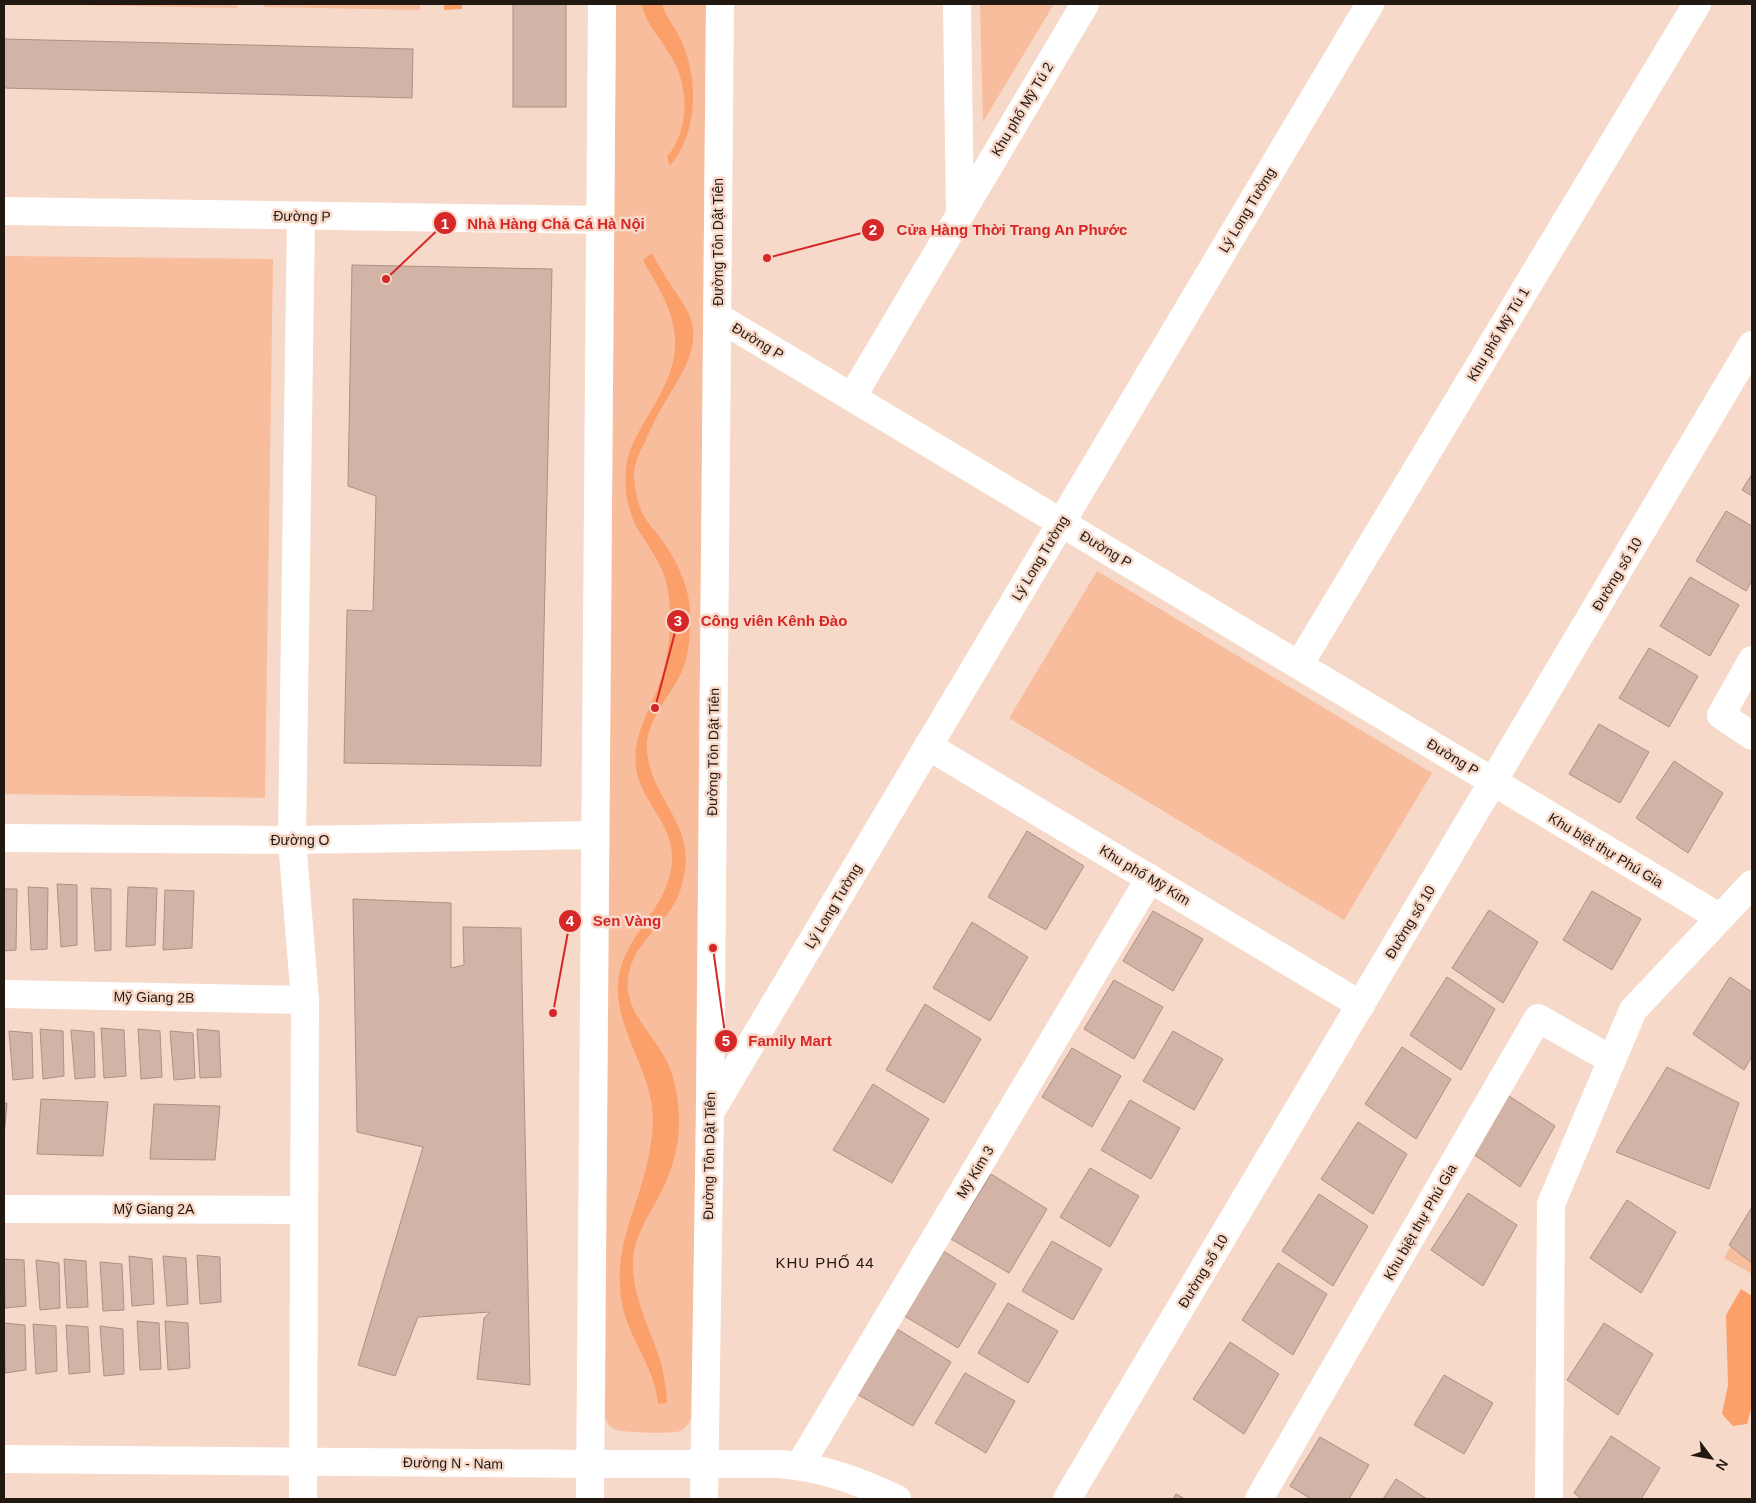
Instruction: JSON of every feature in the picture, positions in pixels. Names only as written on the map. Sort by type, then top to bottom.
[{"type":"street","points":[[590,1499],[602,4]]},
{"type":"street","name":"Đường Tôn Dật Tiên","points":[[704,1499],[710,1112],[720,4]]},
{"type":"street","points":[[957,4],[960,214]]},
{"type":"street","name":"Khu phố Mỹ Tú 2","points":[[852,397],[1084,4]]},
{"type":"street","name":"Lý Long Tường","points":[[710,1112],[1370,4]]},
{"type":"street","name":"Khu phố Mỹ Tú 1","points":[[1299,665],[1696,4]]},
{"type":"street","name":"Đường P","points":[[4,211],[600,220]]},
{"type":"street","points":[[301,216],[292,840],[305,1000],[303,1499]]},
{"type":"street","name":"Đường P","points":[[718,317],[1494,781]]},
{"type":"street","name":"Đường số 10","points":[[1067,1499],[1752,345]]},
{"type":"street","points":[[1752,660],[1721,715],[1752,736]]},
{"type":"street","name":"Khu phố Mỹ Kim","points":[[928,746],[1361,1005]]},
{"type":"street","name":"Khu biệt thự Phú Gia","points":[[1494,781],[1719,917]]},
{"type":"street","name":"Đường O","points":[[4,838],[292,840],[595,835]]},
{"type":"street","name":"Mỹ Kim 3","points":[[800,1465],[1150,878]]},
{"type":"street","points":[[1549,1499],[1552,1204],[1633,1010],[1752,884]]},
{"type":"street","name":"Mỹ Giang 2B","points":[[4,994],[305,1000]]},
{"type":"street","name":"Khu biệt thự Phú Gia","points":[[1259,1499],[1538,1018],[1612,1060]]},
{"type":"street","name":"Mỹ Giang 2A","points":[[4,1209],[304,1210]]},
{"type":"street","name":"Đường N - Nam","points":[[4,1459],[800,1465],[828,1471],[897,1499]]},
{"type":"shaded area","points":[[17,4],[237,4],[237,8]]},
{"type":"shaded area","points":[[264,4],[420,4],[420,10],[263,7]]},
{"type":"shaded area","points":[[444,4],[462,4],[462,9],[444,10]]},
{"type":"shaded area","points":[[616,4],[706,4],[693,1412],[685,1428],[680,1431],[667,1433],[614,1429],[609,1425],[605,1416]]},
{"type":"shaded area","points":[[641,4],[662,4],[666,15],[681,40],[692,75],[693,108],[690,124],[686,139],[670,166],[667,157],[675,146],[683,121],[684,95],[682,82],[678,69],[651,25]]},
{"type":"shaded area","points":[[980,4],[1054,4],[983,122]]},
{"type":"shaded area","points":[[652,253],[689,313],[693,334],[690,355],[686,366],[653,424],[635,465],[634,473],[636,492],[641,510],[679,568],[688,593],[690,610],[689,646],[684,666],[650,728],[647,751],[656,783],[678,825],[683,841],[686,857],[684,875],[676,901],[639,949],[630,967],[628,978],[630,1000],[634,1010],[664,1056],[672,1073],[679,1120],[677,1147],[669,1174],[639,1235],[633,1257],[633,1271],[638,1297],[660,1360],[665,1381],[667,1403],[658,1404],[654,1382],[626,1318],[620,1290],[622,1252],[627,1229],[646,1169],[653,1118],[649,1090],[622,1015],[618,984],[626,953],[667,886],[672,854],[670,840],[639,781],[636,767],[637,743],[640,731],[658,687],[666,661],[670,631],[669,598],[662,570],[630,512],[625,479],[631,448],[666,382],[675,348],[674,329],[668,308],[643,260]]},
{"type":"shaded area","points":[[4,256],[273,259],[265,798],[4,794]]},
{"type":"shaded area","points":[[1097,571],[1432,773],[1344,920],[1009,718]]},
{"type":"shaded area","points":[[1752,1209],[1752,1274],[1724,1258]]},
{"type":"shaded area","points":[[1741,1289],[1752,1296],[1752,1406],[1747,1424],[1733,1426],[1722,1414],[1728,1385],[1726,1315]]},
{"type":"building","points":[[513,4],[566,4],[566,107],[513,107]]},
{"type":"building","points":[[4,39],[413,49],[412,98],[4,88]]},
{"type":"building","points":[[352,265],[552,269],[541,766],[344,763],[347,610],[373,611],[376,496],[348,486]]},
{"type":"building","points":[[1752,474],[1752,496],[1742,490]]},
{"type":"building","points":[[1726,511],[1752,526],[1752,580],[1746,591],[1696,561]]},
{"type":"building","points":[[1690,577],[1739,605],[1710,656],[1660,626]]},
{"type":"building","points":[[1649,648],[1698,676],[1669,727],[1619,698]]},
{"type":"building","points":[[1599,724],[1649,752],[1620,803],[1569,774]]},
{"type":"building","points":[[1674,761],[1723,793],[1688,853],[1636,818]]},
{"type":"building","points":[[1027,831],[1084,866],[1046,930],[988,897]]},
{"type":"building","points":[[57,884],[77,885],[77,945],[61,947]]},
{"type":"building","points":[[28,887],[48,888],[47,949],[31,950]]},
{"type":"building","points":[[128,887],[157,888],[155,945],[126,947]]},
{"type":"building","points":[[91,888],[111,889],[111,950],[95,951]]},
{"type":"building","points":[[4,889],[17,889],[16,950],[4,951]]},
{"type":"building","points":[[165,890],[194,891],[192,948],[163,950]]},
{"type":"building","points":[[1592,891],[1641,919],[1612,970],[1563,940]]},
{"type":"building","points":[[353,899],[451,903],[451,968],[464,965],[463,927],[521,928],[530,1385],[477,1379],[484,1318],[490,1312],[418,1317],[395,1376],[358,1365],[423,1147],[357,1132]]},
{"type":"building","points":[[1489,910],[1538,942],[1503,1003],[1452,968]]},
{"type":"building","points":[[1153,911],[1203,939],[1173,991],[1123,961]]},
{"type":"building","points":[[972,922],[1028,957],[990,1021],[933,988]]},
{"type":"building","points":[[1447,977],[1495,1009],[1461,1070],[1410,1035]]},
{"type":"building","points":[[1730,977],[1752,992],[1752,1056],[1744,1070],[1693,1034]]},
{"type":"building","points":[[1114,980],[1163,1007],[1134,1059],[1084,1029]]},
{"type":"building","points":[[925,1004],[981,1039],[944,1103],[886,1070]]},
{"type":"building","points":[[101,1028],[124,1030],[126,1076],[104,1078]]},
{"type":"building","points":[[40,1029],[63,1031],[64,1076],[43,1079]]},
{"type":"building","points":[[138,1029],[160,1031],[162,1077],[141,1079]]},
{"type":"building","points":[[197,1029],[219,1031],[221,1077],[200,1078]]},
{"type":"building","points":[[71,1030],[94,1032],[95,1077],[75,1079]]},
{"type":"building","points":[[9,1031],[32,1033],[33,1078],[13,1080]]},
{"type":"building","points":[[170,1031],[193,1033],[195,1078],[174,1080]]},
{"type":"building","points":[[1173,1031],[1223,1059],[1194,1110],[1143,1081]]},
{"type":"building","points":[[1402,1047],[1451,1079],[1416,1139],[1365,1104]]},
{"type":"building","points":[[1072,1048],[1121,1076],[1092,1127],[1042,1097]]},
{"type":"building","points":[[1667,1067],[1739,1103],[1709,1189],[1616,1152]]},
{"type":"building","points":[[873,1084],[929,1119],[892,1183],[833,1150]]},
{"type":"building","points":[[1506,1094],[1555,1126],[1520,1187],[1469,1151]]},
{"type":"building","points":[[41,1099],[108,1102],[103,1156],[37,1154]]},
{"type":"building","points":[[1130,1100],[1180,1128],[1151,1179],[1101,1150]]},
{"type":"building","points":[[4,1103],[7,1103],[4,1137]]},
{"type":"building","points":[[154,1104],[220,1106],[215,1160],[150,1159]]},
{"type":"building","points":[[1358,1122],[1407,1154],[1373,1214],[1321,1179]]},
{"type":"building","points":[[1090,1168],[1139,1196],[1110,1247],[1060,1217]]},
{"type":"building","points":[[991,1174],[1047,1209],[1009,1273],[951,1239]]},
{"type":"building","points":[[1468,1193],[1517,1225],[1483,1286],[1431,1250]]},
{"type":"building","points":[[1319,1194],[1368,1226],[1333,1286],[1282,1251]]},
{"type":"building","points":[[1627,1200],[1676,1232],[1641,1293],[1590,1258]]},
{"type":"building","points":[[1752,1207],[1752,1263],[1729,1245]]},
{"type":"building","points":[[1052,1241],[1102,1269],[1073,1320],[1022,1291]]},
{"type":"building","points":[[940,1249],[996,1284],[958,1348],[901,1314]]},
{"type":"building","points":[[197,1255],[220,1257],[221,1302],[200,1304]]},
{"type":"building","points":[[129,1256],[152,1259],[154,1304],[132,1306]]},
{"type":"building","points":[[163,1256],[186,1258],[188,1304],[167,1306]]},
{"type":"building","points":[[4,1259],[24,1260],[26,1306],[5,1308]]},
{"type":"building","points":[[64,1259],[86,1261],[88,1307],[67,1308]]},
{"type":"building","points":[[36,1260],[59,1263],[60,1308],[40,1310]]},
{"type":"building","points":[[100,1262],[122,1264],[124,1310],[103,1311]]},
{"type":"building","points":[[1278,1263],[1327,1294],[1293,1355],[1242,1320]]},
{"type":"building","points":[[1008,1303],[1058,1331],[1028,1383],[978,1353]]},
{"type":"building","points":[[137,1321],[159,1323],[161,1369],[140,1370]]},
{"type":"building","points":[[165,1321],[188,1323],[190,1368],[168,1370]]},
{"type":"building","points":[[4,1323],[25,1325],[26,1370],[5,1373]]},
{"type":"building","points":[[1604,1323],[1653,1354],[1618,1415],[1567,1380]]},
{"type":"building","points":[[33,1324],[56,1326],[57,1371],[36,1374]]},
{"type":"building","points":[[66,1325],[88,1327],[90,1372],[69,1374]]},
{"type":"building","points":[[100,1326],[123,1329],[124,1374],[104,1376]]},
{"type":"building","points":[[894,1327],[951,1362],[913,1426],[855,1393]]},
{"type":"building","points":[[1230,1342],[1279,1374],[1244,1434],[1193,1399]]},
{"type":"building","points":[[965,1373],[1015,1401],[986,1453],[935,1423]]},
{"type":"building","points":[[1444,1375],[1493,1403],[1464,1454],[1414,1425]]},
{"type":"building","points":[[1611,1436],[1660,1468],[1641,1499],[1582,1499],[1574,1493]]},
{"type":"building","points":[[1320,1437],[1369,1465],[1349,1499],[1311,1499],[1290,1486]]},
{"type":"building","points":[[1396,1479],[1427,1499],[1383,1499]]},
{"type":"building","points":[[1176,1494],[1185,1499],[1173,1499]]},
{"type":"place","name":"Cửa Hàng Thời Trang An Phước","points":[[767,258]]},
{"type":"place","name":"Nhà Hàng Chả Cá Hà Nội","points":[[386,279]]},
{"type":"place","name":"Công viên Kênh Đào","points":[[655,708]]},
{"type":"place","name":"Family Mart","points":[[713,948]]},
{"type":"place","name":"Sen Vàng","points":[[553,1013]]},
{"type":"district","name":"KHU PHỐ 44","points":[[825,1262]]}]
